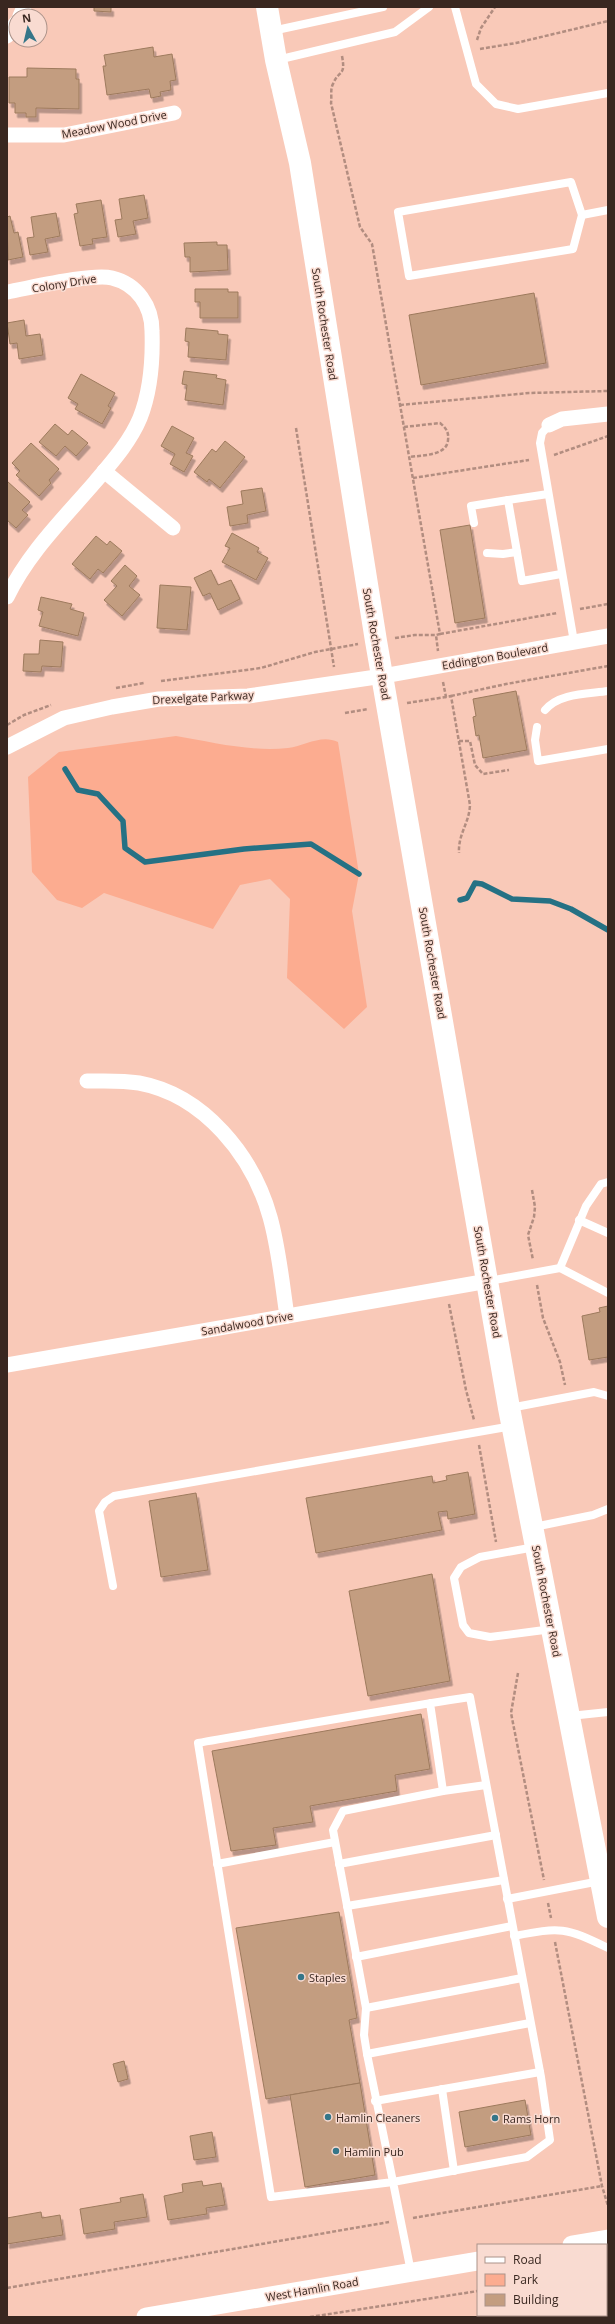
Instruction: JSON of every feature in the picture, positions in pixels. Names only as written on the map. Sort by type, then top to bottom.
[{"type":"main road","name":"South Rochester Road","points":[[267,7],[276,60],[300,163],[383,676],[511,1417],[608,1917]]},
{"type":"street","name":"Meadow Wood Drive","points":[[7,135],[64,135],[174,113]]},
{"type":"street","name":"Colony Drive","points":[[7,292],[92,278],[110,277],[125,283],[138,293],[145,302],[152,322],[152,368],[140,417],[133,431],[104,471],[28,559],[7,597]]},
{"type":"street","points":[[549,425],[562,419],[608,414]]},
{"type":"street","points":[[104,471],[173,528]]},
{"type":"street","name":"Eddington Boulevard","points":[[383,676],[608,636]]},
{"type":"street","name":"Drexelgate Parkway","points":[[8,745],[64,718],[112,707],[178,697],[248,696],[383,676]]},
{"type":"street","points":[[87,1081],[117,1080],[140,1083],[164,1090],[200,1112],[232,1143],[253,1174],[270,1217],[287,1316]]},
{"type":"street","name":"Sandalwood Drive","points":[[7,1365],[488,1281]]},
{"type":"street","points":[[578,2244],[608,2239]]},
{"type":"street","name":"West Hamlin Road","points":[[146,2317],[477,2261]]},
{"type":"lane","points":[[271,31],[383,7]]},
{"type":"lane","points":[[276,60],[395,32],[429,7]]},
{"type":"lane","points":[[455,7],[476,84],[496,104],[518,109],[608,93]]},
{"type":"lane","points":[[571,182],[582,215],[573,249],[409,276],[398,212],[571,182]]},
{"type":"lane","points":[[582,215],[608,210]]},
{"type":"lane","points":[[549,425],[542,433],[540,443],[574,642]]},
{"type":"lane","points":[[474,523],[471,506],[548,494]]},
{"type":"lane","points":[[508,500],[522,581],[562,574]]},
{"type":"lane","points":[[487,553],[503,554],[517,552]]},
{"type":"lane","points":[[545,710],[551,702],[560,699],[608,691]]},
{"type":"lane","points":[[537,727],[535,740],[538,761],[608,750]]},
{"type":"lane","points":[[560,1268],[586,1206],[600,1184],[608,1182]]},
{"type":"lane","points":[[580,1220],[608,1233]]},
{"type":"lane","points":[[488,1281],[560,1268],[608,1293]]},
{"type":"lane","points":[[113,1586],[100,1511],[105,1502],[114,1496],[511,1417],[567,1397],[594,1392],[608,1396]]},
{"type":"lane","points":[[552,1629],[490,1637],[469,1633],[463,1625],[454,1578],[460,1567],[480,1557],[608,1509]]},
{"type":"lane","points":[[470,1697],[486,1785],[540,2072],[550,2140],[527,2157],[393,2182],[271,2197],[198,1743],[354,1715],[470,1697]]},
{"type":"lane","points":[[430,1703],[444,1791]]},
{"type":"lane","points":[[570,1716],[608,1712]]},
{"type":"lane","points":[[411,2272],[375,2101],[364,2035],[366,2008],[333,1830],[343,1812],[444,1791],[486,1785]]},
{"type":"lane","points":[[339,1864],[496,1835]]},
{"type":"lane","points":[[217,1864],[335,1842]]},
{"type":"lane","points":[[347,1906],[504,1880]]},
{"type":"lane","points":[[507,1898],[601,1881]]},
{"type":"lane","points":[[356,1957],[512,1926]]},
{"type":"lane","points":[[514,1936],[561,1929],[584,1936],[608,1948]]},
{"type":"lane","points":[[366,2008],[522,1978]]},
{"type":"lane","points":[[367,2054],[530,2023]]},
{"type":"lane","points":[[375,2101],[540,2072]]},
{"type":"lane","points":[[442,2089],[454,2171]]},
{"type":"path","points":[[480,56],[477,39],[481,28],[495,7]]},
{"type":"path","points":[[479,49],[516,43],[608,21]]},
{"type":"path","points":[[343,59],[343,72],[336,77],[332,86],[332,103],[360,227],[372,244],[440,634]]},
{"type":"path","points":[[400,405],[529,393],[608,391]]},
{"type":"path","points":[[404,427],[440,423],[449,434],[448,442],[444,448],[437,453],[410,457]]},
{"type":"path","points":[[296,428],[331,658]]},
{"type":"path","points":[[553,455],[608,436]]},
{"type":"path","points":[[413,478],[529,460]]},
{"type":"path","points":[[579,609],[608,604]]},
{"type":"path","points":[[403,637],[436,635],[557,613]]},
{"type":"path","points":[[436,635],[438,650]]},
{"type":"path","points":[[429,700],[506,684],[608,666]]},
{"type":"path","points":[[444,686],[446,697]]},
{"type":"path","points":[[451,696],[470,805],[468,821],[459,835],[459,853]]},
{"type":"path","points":[[345,713],[359,711]]},
{"type":"path","points":[[7,725],[16,720]]},
{"type":"path","points":[[459,741],[470,741],[474,765],[483,774],[509,770]]},
{"type":"path","points":[[531,1250],[528,1235],[534,1217],[535,1207],[532,1190]]},
{"type":"path","points":[[539,1296],[547,1330],[560,1362],[567,1397]]},
{"type":"path","points":[[448,1301],[466,1390],[474,1420]]},
{"type":"path","points":[[480,1447],[496,1540]]},
{"type":"path","points":[[518,1673],[511,1713],[544,1881]]},
{"type":"path","points":[[548,1901],[552,1922]]},
{"type":"path","points":[[554,1936],[602,2186],[606,2192],[608,2206]]},
{"type":"path","points":[[414,2218],[602,2186]]},
{"type":"path","points":[[7,2288],[383,2223]]},
{"type":"path","points":[[310,2317],[477,2291]]},
{"type":"green space","points":[[176,736],[231,746],[260,749],[288,748],[325,739],[338,742],[359,874],[352,911],[367,1007],[344,1029],[287,978],[290,899],[270,879],[240,885],[213,929],[104,893],[82,908],[57,900],[32,872],[28,777],[59,752]]},
{"type":"building","points":[[94,7],[111,7],[111,12],[94,11]]},
{"type":"building","points":[[153,47],[154,57],[172,54],[176,80],[170,81],[171,90],[160,92],[161,96],[151,98],[149,89],[107,95],[103,66],[106,66],[104,55]]},
{"type":"building","points":[[27,68],[76,69],[76,79],[79,79],[79,109],[36,108],[36,117],[26,117],[26,113],[15,113],[15,103],[9,103],[9,77],[27,77]]},
{"type":"building","points":[[144,195],[148,218],[133,221],[136,234],[118,237],[115,220],[122,219],[119,199]]},
{"type":"building","points":[[101,200],[107,237],[92,239],[93,244],[80,246],[74,214],[78,213],[76,204]]},
{"type":"building","points":[[56,213],[60,236],[45,239],[48,252],[30,255],[27,238],[34,237],[31,217]]},
{"type":"building","points":[[10,216],[14,233],[18,232],[23,257],[8,260],[7,217]]},
{"type":"building","points":[[217,242],[217,245],[227,245],[228,270],[190,272],[190,257],[185,257],[184,243]]},
{"type":"building","points":[[195,289],[228,289],[228,292],[238,292],[238,318],[200,318],[200,302],[195,302]]},
{"type":"building","points":[[534,293],[546,363],[421,385],[409,315]]},
{"type":"building","points":[[24,320],[26,336],[40,334],[43,355],[19,359],[17,343],[10,344],[7,323]]},
{"type":"building","points":[[186,328],[218,331],[218,334],[228,335],[226,360],[188,357],[189,342],[185,341]]},
{"type":"building","points":[[184,371],[217,375],[216,378],[226,380],[223,405],[185,400],[187,385],[182,384]]},
{"type":"building","points":[[81,374],[115,393],[108,406],[111,408],[102,424],[75,409],[78,404],[68,398]]},
{"type":"building","points":[[55,424],[68,435],[72,430],[88,443],[76,456],[65,446],[56,456],[39,442]]},
{"type":"building","points":[[172,426],[194,438],[186,453],[193,456],[184,472],[170,464],[175,454],[161,446]]},
{"type":"building","points":[[225,441],[245,457],[220,488],[209,479],[207,482],[194,472],[212,449],[216,452]]},
{"type":"building","points":[[31,443],[59,469],[49,480],[51,483],[39,496],[16,475],[20,471],[12,463]]},
{"type":"building","points":[[7,481],[30,502],[22,510],[28,515],[16,528],[7,520]]},
{"type":"building","points":[[262,488],[266,511],[247,515],[248,523],[230,526],[227,507],[243,504],[241,491]]},
{"type":"building","points":[[470,525],[485,618],[455,623],[440,530]]},
{"type":"building","points":[[232,533],[259,548],[257,552],[268,558],[256,580],[222,562],[230,548],[225,546]]},
{"type":"building","points":[[96,536],[107,545],[110,541],[122,551],[103,573],[98,569],[90,579],[72,564]]},
{"type":"building","points":[[125,565],[137,576],[129,586],[140,595],[122,616],[104,600],[117,586],[111,581]]},
{"type":"building","points":[[211,570],[218,585],[231,580],[240,599],[218,610],[210,593],[203,596],[194,578]]},
{"type":"building","points":[[160,585],[191,587],[187,630],[157,628]]},
{"type":"building","points":[[41,597],[72,604],[70,609],[84,613],[78,636],[39,626],[43,612],[38,610]]},
{"type":"building","points":[[40,640],[63,642],[61,667],[42,666],[41,672],[23,671],[24,654],[39,654]]},
{"type":"building","points":[[516,691],[527,750],[483,758],[479,735],[476,736],[473,717],[476,716],[473,699]]},
{"type":"building","points":[[608,1306],[608,1357],[589,1360],[582,1316],[600,1312],[599,1308]]},
{"type":"building","points":[[468,1472],[475,1514],[448,1519],[447,1511],[438,1512],[442,1530],[316,1553],[306,1498],[432,1476],[433,1483],[447,1480],[446,1476]]},
{"type":"building","points":[[196,1493],[208,1570],[161,1577],[149,1501]]},
{"type":"building","points":[[432,1574],[450,1681],[368,1696],[349,1591]]},
{"type":"building","points":[[421,1714],[430,1769],[395,1775],[397,1791],[310,1806],[313,1822],[273,1828],[276,1845],[231,1851],[212,1751]]},
{"type":"building","points":[[339,1912],[357,2018],[349,2020],[360,2083],[266,2099],[236,1928]]},
{"type":"building","points":[[124,2061],[128,2079],[118,2082],[113,2064]]},
{"type":"building","points":[[360,2083],[375,2175],[305,2187],[290,2095]]},
{"type":"building","points":[[525,2100],[531,2135],[465,2147],[459,2112]]},
{"type":"building","points":[[212,2132],[216,2157],[194,2160],[190,2136]]},
{"type":"building","points":[[202,2181],[203,2186],[221,2183],[225,2205],[206,2208],[207,2214],[168,2220],[164,2196],[183,2192],[182,2184]]},
{"type":"building","points":[[143,2194],[147,2217],[114,2222],[115,2229],[84,2234],[80,2209],[121,2202],[120,2198]]},
{"type":"building","points":[[41,2212],[42,2218],[60,2215],[63,2235],[7,2244],[7,2218]]},
{"type":"building","points":[[608,2293],[608,2317],[596,2317],[607,2316]]},
{"type":"waterway","points":[[65,769],[78,790],[98,794],[123,821],[125,848],[145,862],[244,849],[311,844],[359,874]]},
{"type":"waterway","points":[[460,900],[467,898],[475,883],[482,884],[512,899],[550,901],[571,909],[608,930]]},
{"type":"place","name":"Staples","points":[[301,1977]]},
{"type":"place","name":"Hamlin Cleaners","points":[[328,2117]]},
{"type":"place","name":"Rams Horn","points":[[495,2118]]},
{"type":"place","name":"Hamlin Pub","points":[[336,2151]]}]
